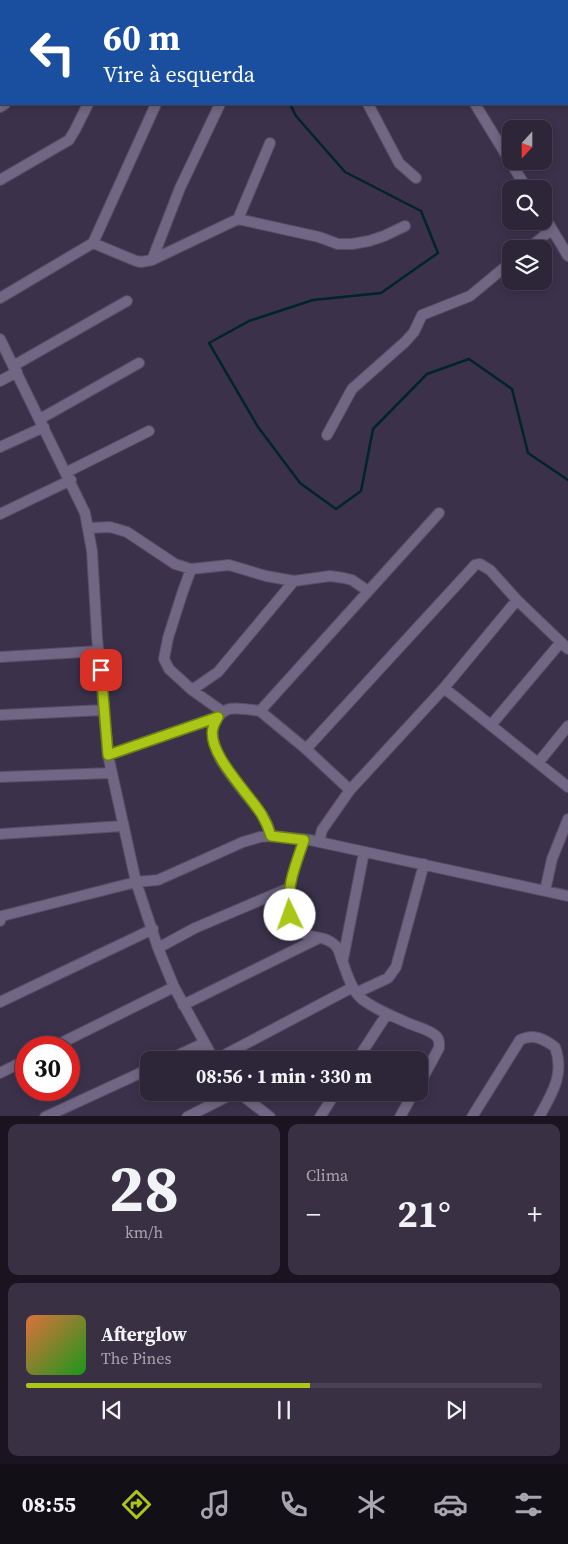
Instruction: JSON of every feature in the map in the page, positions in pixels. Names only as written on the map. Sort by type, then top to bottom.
[{"type":"street","points":[[0,180],[68,140],[88,105]]},
{"type":"street","points":[[0,298],[92,243],[156,105]]},
{"type":"street","points":[[152,260],[180,188],[220,105]]},
{"type":"street","points":[[369,105],[399,163],[416,178]]},
{"type":"street","points":[[476,105],[521,180]]},
{"type":"street","points":[[238,219],[270,143]]},
{"type":"street","points":[[92,243],[141,262],[152,260],[238,219],[319,237],[338,244],[368,241],[405,226]]},
{"type":"street","points":[[552,229],[568,256]]},
{"type":"street","points":[[539,240],[551,230]]},
{"type":"street","points":[[327,435],[352,389],[405,342],[414,332],[422,315],[470,296],[502,269]]},
{"type":"street","points":[[0,381],[15,369],[127,301]]},
{"type":"street","points":[[0,339],[69,476],[85,513],[89,528],[108,755],[123,826],[136,882],[153,928],[158,948],[183,1005],[208,1051]]},
{"type":"street","points":[[0,447],[139,363]]},
{"type":"street","points":[[0,514],[149,430]]},
{"type":"street","points":[[260,711],[439,513]]},
{"type":"street","points":[[89,528],[110,527],[127,532],[175,564],[191,569],[229,565],[266,576],[294,581],[330,576],[352,580],[368,591]]},
{"type":"street","points":[[306,749],[475,565],[480,564],[490,570],[565,646],[491,725]]},
{"type":"street","points":[[191,569],[165,650],[164,659],[169,669],[220,715]]},
{"type":"street","points":[[192,690],[218,672],[294,581]]},
{"type":"street","points":[[319,842],[322,830],[350,790],[444,688],[518,600]]},
{"type":"street","points":[[0,657],[99,651]]},
{"type":"street","points":[[444,688],[568,787]]},
{"type":"street","points":[[108,755],[220,715],[231,709],[260,711],[306,749],[350,790]]},
{"type":"street","points":[[0,715],[104,710]]},
{"type":"street","points":[[220,715],[212,729],[214,742],[221,759],[262,814],[271,836]]},
{"type":"street","points":[[538,763],[568,726]]},
{"type":"street","points":[[0,777],[112,773]]},
{"type":"street","points":[[545,891],[552,859],[568,818]]},
{"type":"street","points":[[0,834],[123,826]]},
{"type":"street","points":[[1,917],[136,882],[158,880],[243,842],[271,836],[319,842],[568,896]]},
{"type":"street","points":[[304,840],[289,888],[288,905],[293,923],[299,930],[319,938],[326,938],[334,943],[355,990],[365,1002],[387,1014],[430,1032],[436,1037],[440,1042],[436,1055],[428,1069]]},
{"type":"street","points":[[342,962],[364,852]]},
{"type":"street","points":[[232,1051],[355,990],[388,978],[396,967],[424,864]]},
{"type":"street","points":[[158,948],[195,928],[289,888]]},
{"type":"street","points":[[0,1002],[153,928]]},
{"type":"street","points":[[183,1005],[319,938]]},
{"type":"street","points":[[75,1036],[174,986]]},
{"type":"street","points":[[363,1051],[387,1014]]},
{"type":"street","points":[[472,1116],[520,1040],[526,1036],[541,1039],[555,1047],[560,1064],[560,1070],[551,1096],[539,1116]]},
{"type":"street","points":[[188,1051],[204,1044]]},
{"type":"street","points":[[0,1073],[15,1066]]},
{"type":"street","points":[[46,1116],[140,1073]]},
{"type":"street","points":[[187,1116],[218,1101]]},
{"type":"street","points":[[249,1101],[270,1116]]},
{"type":"street","points":[[320,1116],[330,1101]]},
{"type":"street","points":[[400,1116],[409,1101]]},
{"type":"waterway","points":[[290,105],[296,116],[345,172],[421,211],[438,253],[381,293],[313,300],[249,321],[209,343],[258,427],[300,483],[336,509],[361,491],[373,429],[427,374],[469,359],[512,389],[528,453],[568,480]]},
{"type":"route","points":[[101,670],[108,755],[218,717],[212,729],[214,742],[221,759],[262,814],[271,836],[304,840],[289,888],[288,905],[290,915]]}]
